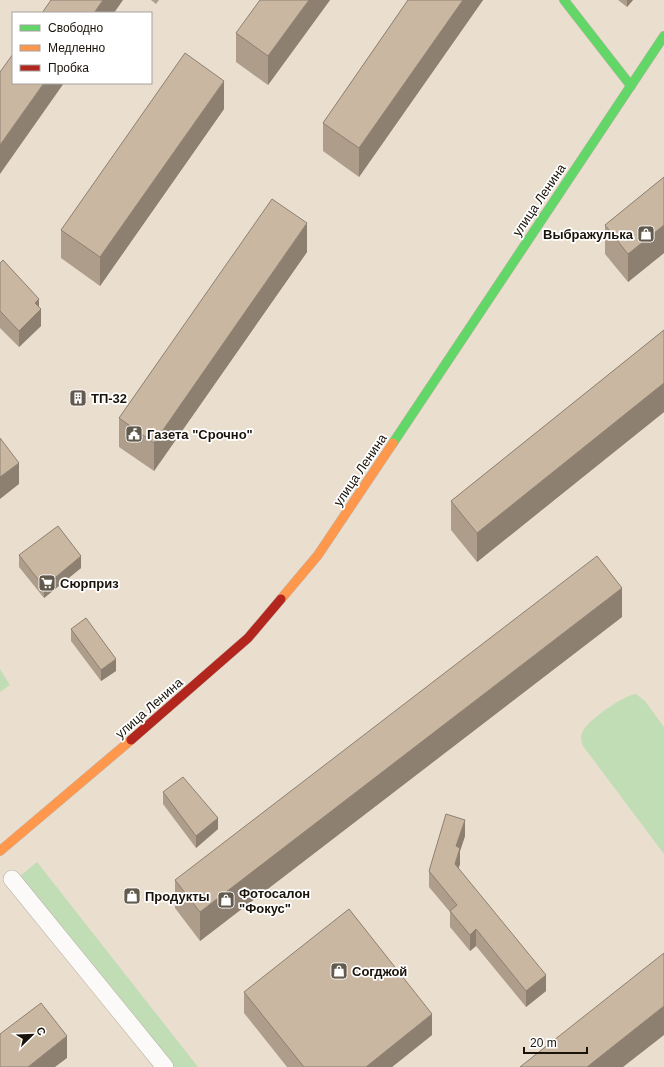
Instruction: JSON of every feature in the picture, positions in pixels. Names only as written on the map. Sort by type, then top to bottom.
[{"type":"main road","points":[[564,0],[631,86]]},
{"type":"main road","name":"улица Ленина","points":[[0,851],[120,750],[248,638],[318,555],[664,36]]},
{"type":"street","points":[[12,879],[165,1067]]},
{"type":"green space","points":[[0,669],[10,685],[0,692]]},
{"type":"green space","points":[[636,694],[645,701],[664,727],[664,854],[583,746],[581,740],[582,733],[586,726],[599,715],[615,703],[630,695]]},
{"type":"green space","points":[[37,862],[198,1067],[153,1067],[8,886]]},
{"type":"building","points":[[51,0],[103,0],[95,12],[43,12]]},
{"type":"building","points":[[260,0],[309,0],[268,56],[236,33]]},
{"type":"building","points":[[408,0],[463,0],[359,148],[323,123]]},
{"type":"building","points":[[185,53],[224,81],[100,257],[61,230]]},
{"type":"building","points":[[12,55],[12,84],[43,84],[0,145],[0,72]]},
{"type":"building","points":[[664,177],[664,225],[628,254],[605,225]]},
{"type":"building","points":[[272,199],[307,223],[154,443],[119,418]]},
{"type":"building","points":[[3,260],[39,299],[35,303],[41,309],[19,331],[0,311],[0,263]]},
{"type":"building","points":[[664,330],[664,383],[477,533],[451,501]]},
{"type":"building","points":[[0,438],[19,463],[0,477]]},
{"type":"building","name":"Сюрприз","points":[[58,526],[81,556],[44,587],[19,555]]},
{"type":"building","points":[[597,556],[622,588],[200,912],[175,880]]},
{"type":"building","points":[[86,618],[116,659],[101,670],[71,629]]},
{"type":"building","points":[[183,777],[218,818],[196,836],[163,792]]},
{"type":"building","points":[[446,814],[465,820],[456,846],[460,848],[455,864],[546,975],[526,991],[476,929],[470,935],[450,911],[457,905],[429,871]]},
{"type":"building","name":"Согджой","points":[[349,909],[432,1014],[366,1067],[304,1067],[244,992]]},
{"type":"building","points":[[664,953],[664,1006],[587,1067],[520,1067]]},
{"type":"building","points":[[41,1003],[67,1036],[28,1067],[0,1067],[0,1034]]},
{"type":"traffic: fast","points":[[564,0],[631,86]]},
{"type":"traffic: fast","points":[[393,443],[664,36]]},
{"type":"traffic: slow","points":[[281,599],[318,555],[393,443]]},
{"type":"traffic: slow","points":[[0,851],[131,740]]},
{"type":"traffic: jam","points":[[131,740],[248,638],[281,599]]},
{"type":"place","name":"Выбражулька","points":[[646,234]]},
{"type":"place","name":"ТП-32","points":[[78,398]]},
{"type":"place","name":"Газета \"Срочно\"","points":[[134,434]]},
{"type":"place","name":"Сюрприз","points":[[47,583]]},
{"type":"place","name":"Продукты","points":[[132,896]]},
{"type":"place","name":"Фотосалон \"Фокус\"","points":[[226,900]]},
{"type":"place","name":"Согджой","points":[[339,971]]}]
